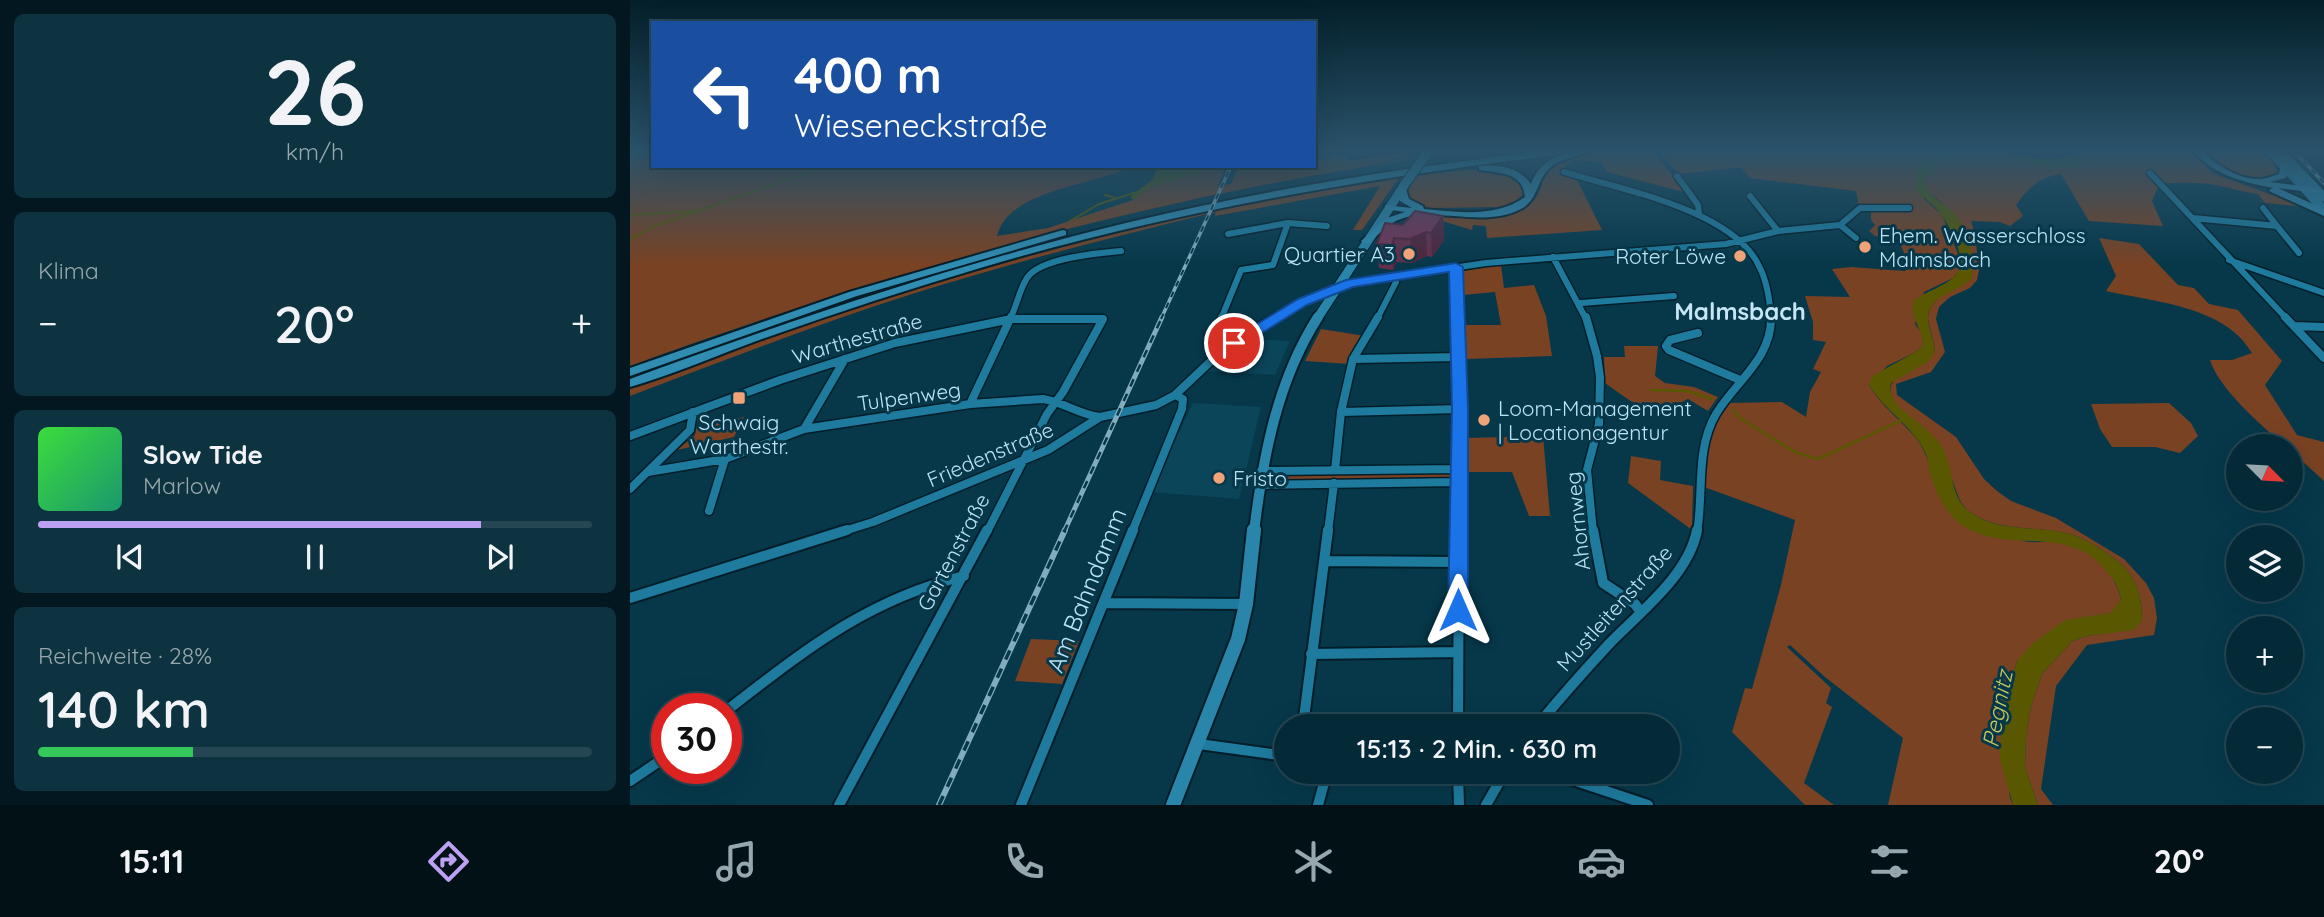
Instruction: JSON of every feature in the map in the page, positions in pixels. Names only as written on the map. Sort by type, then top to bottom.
[{"type":"highway","points":[[630,372],[853,294],[953,263],[1095,225],[1258,190]]},
{"type":"highway","points":[[630,383],[823,313],[990,261],[1086,235],[1298,190]]},
{"type":"highway","points":[[1404,190],[1405,201],[1428,212]]},
{"type":"highway","points":[[1529,190],[1530,196]]},
{"type":"highway","points":[[1388,207],[1428,212],[1500,211],[1518,206],[1530,196],[1533,190]]},
{"type":"highway","points":[[2273,190],[2324,211]]},
{"type":"highway","points":[[1366,241],[1396,218],[1428,212]]},
{"type":"main road","points":[[1173,805],[1233,651],[1246,604],[1260,478],[1268,438],[1284,389],[1310,330],[1401,190]]},
{"type":"main road","points":[[2305,190],[2324,211]]},
{"type":"street","points":[[1622,190],[1699,213],[1741,241]]},
{"type":"street","points":[[1687,190],[1698,205],[1699,213]]},
{"type":"street","points":[[2166,190],[2324,358]]},
{"type":"street","points":[[1750,196],[1778,231]]},
{"type":"street","points":[[1856,239],[1853,233],[1840,225],[1860,208],[1909,208]]},
{"type":"street","points":[[2263,208],[2300,253]]},
{"type":"street","points":[[2193,218],[2277,226]]},
{"type":"street","points":[[1228,234],[1288,223],[1327,226]]},
{"type":"street","points":[[1216,357],[1210,348],[1241,270],[1273,265],[1288,223]]},
{"type":"street","name":"Friedenstraße","points":[[630,598],[873,522],[1064,442],[1100,417],[1144,410],[1175,395],[1216,357],[1247,334],[1303,302],[1350,283],[1456,267],[1726,244],[1778,231],[1840,225]]},
{"type":"street","name":"Mustleitenstraße","points":[[1546,714],[1683,566],[1691,552],[1700,514],[1702,450],[1711,424],[1763,351],[1771,331],[1768,298],[1760,267],[1754,255],[1742,246],[1741,241]]},
{"type":"street","points":[[970,404],[1032,271],[1092,253],[1121,251]]},
{"type":"street","name":"Ahornweg","points":[[1553,257],[1581,303],[1595,338],[1600,368],[1602,400],[1598,430],[1587,469],[1603,583],[1635,604],[1640,611]]},
{"type":"street","points":[[2230,260],[2324,293]]},
{"type":"street","points":[[1456,267],[1460,409],[1458,714]]},
{"type":"street","points":[[1335,470],[1341,412],[1353,359],[1392,293],[1396,282],[1394,277]]},
{"type":"street","points":[[1581,303],[1674,296]]},
{"type":"street","name":"Warthestraße","points":[[630,436],[845,358],[948,330],[1011,319],[1103,318]]},
{"type":"street","name":"Gartenstraße","points":[[839,805],[964,576],[1023,460],[1103,318]]},
{"type":"street","points":[[2294,327],[2324,327]]},
{"type":"street","points":[[1698,333],[1670,340],[1665,346],[1740,380]]},
{"type":"street","points":[[1353,359],[1458,357]]},
{"type":"street","points":[[804,429],[845,358]]},
{"type":"street","name":"Am Bahndamm","points":[[1021,805],[1182,409],[1183,400],[1175,395]]},
{"type":"street","name":"Tulpenweg","points":[[648,472],[662,472],[725,458],[804,429],[970,404],[1043,399],[1055,401],[1079,414],[1100,417]]},
{"type":"street","points":[[1341,412],[1460,409]]},
{"type":"street","points":[[630,489],[690,430],[693,412]]},
{"type":"street","points":[[709,511],[725,458]]},
{"type":"street","points":[[1260,478],[1335,470],[1458,469]]},
{"type":"street","points":[[1260,478],[1334,483],[1458,482]]},
{"type":"street","points":[[1304,714],[1334,483]]},
{"type":"street","points":[[1324,561],[1459,562]]},
{"type":"street","points":[[742,699],[830,633],[876,604],[928,583],[964,576]]},
{"type":"street","points":[[1104,603],[1246,604]]},
{"type":"street","points":[[1311,654],[1458,652]]},
{"type":"street","points":[[1199,744],[1274,754]]},
{"type":"street","points":[[630,781],[651,767]]},
{"type":"street","points":[[1318,805],[1324,784]]},
{"type":"street","points":[[1458,784],[1459,805]]},
{"type":"street","points":[[1486,805],[1498,784]]},
{"type":"street","points":[[1585,784],[1648,805]]},
{"type":"shaded area","points":[[630,190],[1057,190],[1018,208],[1004,220],[997,236],[1048,228],[1133,200],[1148,190],[1243,190],[1145,210],[937,265],[834,296],[630,366]]},
{"type":"shaded area","points":[[1139,190],[1148,190],[1133,200],[1130,197]]},
{"type":"shaded area","points":[[1324,190],[1360,190],[1215,216],[1216,212],[985,272],[804,331],[630,396],[630,389],[779,334],[1007,262],[1161,223]]},
{"type":"shaded area","points":[[1378,190],[1391,190],[1362,230],[1353,230]]},
{"type":"shaded area","points":[[1409,190],[1525,190],[1524,194],[1510,205],[1500,207],[1429,208],[1408,198]]},
{"type":"shaded area","points":[[1540,190],[1582,190],[1602,230],[1487,238],[1486,226],[1473,225],[1472,230],[1432,218],[1502,215],[1527,206]]},
{"type":"shaded area","points":[[1844,190],[1922,190],[1924,199],[1942,215],[1961,261],[1959,271],[1953,278],[1924,292],[1915,324],[1922,334],[1923,345],[1914,353],[1887,366],[1869,385],[1920,444],[1940,498],[2021,540],[2065,544],[2087,553],[2106,568],[2118,588],[2121,600],[2111,613],[2065,621],[2017,661],[2001,725],[2013,805],[1888,805],[1903,738],[1825,677],[1790,645],[1787,647],[1831,688],[1826,703],[1832,707],[1804,783],[1834,805],[1805,805],[1732,732],[1745,688],[1752,689],[1781,585],[1795,520],[1704,487],[1707,453],[1716,424],[1728,403],[1782,402],[1806,417],[1810,392],[1821,372],[1813,369],[1826,342],[1813,340],[1813,322],[1805,296],[1850,297],[1832,269],[1851,267],[1905,271],[1910,265],[1897,238],[1875,236],[1869,231],[1875,225],[1871,220],[1871,209],[1859,207],[1856,191]]},
{"type":"shaded area","points":[[1915,190],[1927,190],[1959,220],[1967,235],[1971,252],[1972,278],[1933,304],[1928,318],[1935,351],[1929,361],[1891,383],[1892,397],[1902,410],[1941,445],[1949,463],[1956,494],[1971,513],[1994,523],[2070,534],[2086,541],[2120,563],[2136,584],[2141,601],[2142,620],[2134,630],[2087,636],[2072,641],[2042,674],[2031,706],[2025,768],[2038,805],[2013,805],[2000,759],[2001,725],[2017,661],[2033,643],[2065,620],[2110,613],[2121,600],[2111,577],[2086,553],[2055,543],[1986,536],[1962,525],[1939,497],[1921,445],[1869,385],[1872,376],[1914,353],[1923,345],[1913,313],[1913,301],[1951,280],[1959,270],[1957,244],[1948,226],[1937,209]]},
{"type":"shaded area","points":[[1926,190],[2029,190],[2016,205],[2023,216],[2010,226],[2000,222],[1971,221],[1979,270],[1977,280],[1970,288],[1950,297],[1939,307],[1936,319],[1945,352],[1931,372],[1896,384],[1897,395],[1956,437],[1984,479],[1997,491],[2011,501],[2056,518],[2124,559],[2146,583],[2154,598],[2157,618],[2154,635],[2087,645],[2056,686],[2041,789],[2053,805],[2038,805],[2025,768],[2031,706],[2042,674],[2072,641],[2134,629],[2142,620],[2141,601],[2136,584],[2120,563],[2086,541],[2070,534],[1994,523],[1971,513],[1961,501],[1939,457],[1893,400],[1890,390],[1892,383],[1921,365],[1935,351],[1928,318],[1933,304],[1944,294],[1972,278],[1954,213]]},
{"type":"shaded area","points":[[2070,190],[2157,190],[2152,201],[2163,226],[2089,221]]},
{"type":"shaded area","points":[[2235,190],[2257,190],[2305,207],[2265,203],[2258,194]]},
{"type":"shaded area","points":[[2099,238],[2139,244],[2178,285],[2194,288],[2209,304],[2238,310],[2282,361],[2265,385],[2296,434],[2272,434],[2232,395],[2215,371],[2210,360],[2232,360],[2252,353],[2240,337],[2225,325],[2187,308],[2106,291],[2116,276]]},
{"type":"shaded area","points":[[1501,265],[1504,288],[1534,285],[1546,316],[1552,356],[1466,359],[1465,325],[1501,325],[1495,292],[1463,295],[1463,271]]},
{"type":"shaded area","points":[[1321,329],[1365,336],[1349,364],[1305,361]]},
{"type":"shaded area","points":[[1246,339],[1290,341],[1275,375],[1205,371]]},
{"type":"shaded area","points":[[1624,346],[1658,346],[1655,376],[1665,383],[1694,387],[1718,397],[1708,411],[1688,399],[1663,409],[1644,408],[1635,404],[1605,383],[1604,357],[1625,357]]},
{"type":"shaded area","points":[[1193,403],[1261,407],[1239,499],[1151,492]]},
{"type":"shaded area","points":[[2169,403],[2191,423],[2198,436],[2180,453],[2155,447],[2112,447],[2100,429],[2091,404]]},
{"type":"shaded area","points":[[744,417],[734,437],[677,450],[695,435],[696,428]]},
{"type":"shaded area","points":[[1543,436],[1550,516],[1529,516],[1512,472],[1469,472],[1465,438]]},
{"type":"shaded area","points":[[2303,437],[2324,442],[2324,481],[2303,462]]},
{"type":"shaded area","points":[[1631,456],[1661,461],[1660,480],[1693,486],[1692,530],[1628,483]]},
{"type":"shaded area","points":[[1453,473],[1453,481],[1268,483],[1270,475]]},
{"type":"shaded area","points":[[1031,639],[1079,641],[1062,684],[1015,681]]},
{"type":"building","points":[[1415,211],[1443,216],[1431,233],[1426,232],[1410,239],[1394,238],[1392,245],[1377,244],[1385,223],[1403,225]]},
{"type":"waterway","points":[[697,211],[759,190]]},
{"type":"waterway","points":[[1070,221],[1099,204],[1137,192]]},
{"type":"waterway","points":[[1105,195],[1115,198]]},
{"type":"waterway","points":[[630,215],[697,211]]},
{"type":"waterway","points":[[630,240],[652,227],[697,211]]},
{"type":"waterway","points":[[1651,390],[1687,391],[1712,399]]},
{"type":"waterway","points":[[1733,410],[1740,418],[1795,452],[1818,459],[1900,421]]},
{"type":"railway","points":[[1161,319],[1220,190]]},
{"type":"railway","points":[[1064,532],[1162,317]]},
{"type":"railway","points":[[939,805],[1065,530]]},
{"type":"place","name":"Ehem. Wasserschloss Malmsbach","points":[[1865,247]]},
{"type":"place","name":"Quartier A3","points":[[1409,254]]},
{"type":"place","name":"Roter Löwe","points":[[1740,256]]},
{"type":"place","name":"Schwaig Warthestr.","points":[[739,398]]},
{"type":"place","name":"Loom-Management | Locationagentur","points":[[1484,420]]},
{"type":"place","name":"Fristo","points":[[1219,478]]},
{"type":"district","name":"Malmsbach","points":[[1740,311]]},
{"type":"route","points":[[1234,343],[1303,302],[1350,283],[1456,267],[1460,409],[1458,610]]},
{"type":"water label","name":"Pegnitz","points":[[1997,709]]}]
